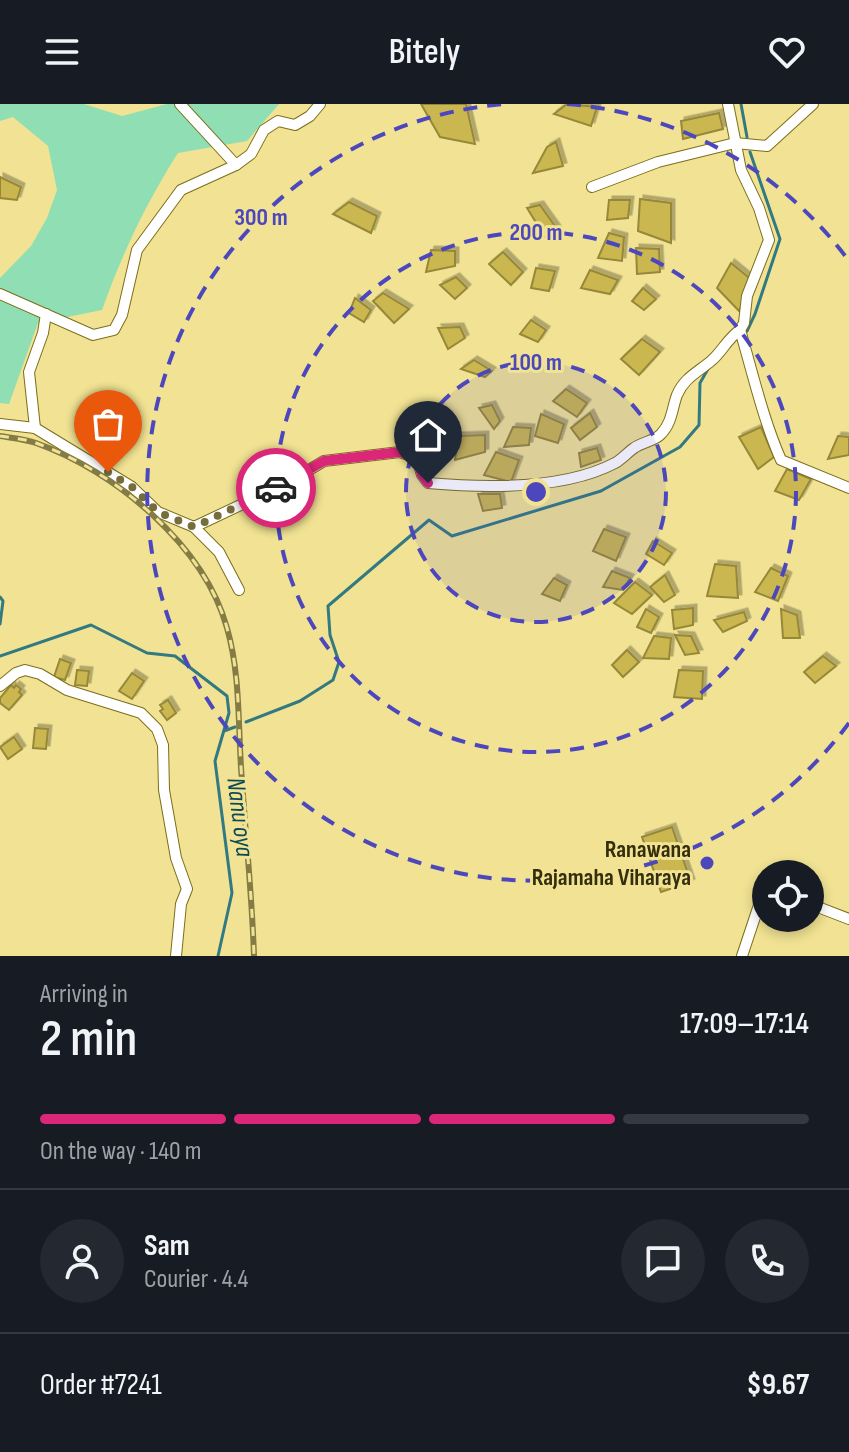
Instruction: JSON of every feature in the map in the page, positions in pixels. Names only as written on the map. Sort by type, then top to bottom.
[{"type":"street","points":[[180,104],[236,165]]},
{"type":"street","points":[[0,294],[93,335],[114,330],[122,315],[137,250],[181,190],[236,165],[251,154],[264,130],[271,125],[278,121],[295,125],[310,116],[320,104]]},
{"type":"street","points":[[194,527],[287,483],[324,461],[400,452],[417,458],[428,483],[484,488],[541,484],[590,473],[616,463],[636,446],[660,436],[672,416],[677,394],[691,374],[712,361],[744,323],[747,296],[769,240],[759,208],[741,170],[728,104]]},
{"type":"street","points":[[592,187],[658,162],[735,143],[767,146],[813,104]]},
{"type":"street","points":[[35,428],[29,372],[43,333],[46,314]]},
{"type":"street","points":[[740,330],[768,430],[781,460],[849,488]]},
{"type":"street","points":[[0,424],[35,428],[132,487],[158,512],[194,527],[219,552],[239,590]]},
{"type":"street","points":[[0,686],[25,670],[40,674],[67,690],[141,713],[157,729],[163,745],[164,790],[176,858],[187,889],[181,904],[176,956]]},
{"type":"street","points":[[824,909],[849,919]]},
{"type":"street","points":[[742,956],[752,926]]},
{"type":"green space","points":[[0,104],[84,104],[122,116],[167,104],[279,104],[247,141],[178,153],[136,229],[102,310],[38,323],[9,404],[0,403],[0,278],[31,246],[47,218],[57,190],[48,146],[13,117],[0,121]]},
{"type":"building","points":[[421,104],[466,104],[475,144],[440,137]]},
{"type":"building","points":[[567,104],[597,107],[591,126],[554,114]]},
{"type":"building","points":[[719,113],[723,129],[683,139],[681,121]]},
{"type":"building","points":[[556,142],[563,166],[533,173],[547,147]]},
{"type":"building","points":[[0,177],[21,187],[17,200],[0,198]]},
{"type":"building","points":[[640,199],[671,203],[671,243],[638,231]]},
{"type":"building","points":[[609,200],[630,200],[628,218],[607,220]]},
{"type":"building","points":[[349,202],[377,216],[371,233],[333,214]]},
{"type":"building","points":[[540,205],[557,229],[545,237],[527,208]]},
{"type":"building","points":[[609,233],[624,237],[622,261],[598,258]]},
{"type":"building","points":[[636,248],[659,249],[660,272],[637,274]]},
{"type":"building","points":[[431,250],[455,251],[455,266],[426,272]]},
{"type":"building","points":[[503,252],[523,272],[511,285],[489,264]]},
{"type":"building","points":[[731,263],[753,281],[739,311],[717,288]]},
{"type":"building","points":[[536,268],[555,271],[549,291],[531,288]]},
{"type":"building","points":[[590,270],[618,280],[610,294],[581,288]]},
{"type":"building","points":[[456,277],[467,288],[455,299],[440,285]]},
{"type":"building","points":[[643,288],[656,299],[644,310],[632,301]]},
{"type":"building","points":[[383,293],[409,309],[394,323],[373,301]]},
{"type":"building","points":[[355,298],[371,310],[364,322],[349,313]]},
{"type":"building","points":[[531,320],[546,330],[538,342],[520,334]]},
{"type":"building","points":[[460,327],[465,338],[448,349],[438,328]]},
{"type":"building","points":[[642,339],[660,352],[639,375],[621,359]]},
{"type":"building","points":[[474,360],[492,371],[485,377],[461,369]]},
{"type":"building","points":[[566,389],[587,403],[577,417],[553,401]]},
{"type":"building","points":[[492,405],[500,421],[494,429],[479,408]]},
{"type":"building","points":[[590,413],[597,427],[580,440],[571,428]]},
{"type":"building","points":[[541,414],[564,424],[558,443],[535,436]]},
{"type":"building","points":[[433,417],[452,427],[447,445],[433,437]]},
{"type":"building","points":[[513,427],[531,428],[529,445],[504,447]]},
{"type":"building","points":[[761,427],[774,457],[758,469],[739,437]]},
{"type":"building","points":[[485,435],[485,452],[455,460],[458,436]]},
{"type":"building","points":[[838,436],[849,437],[849,455],[828,459]]},
{"type":"building","points":[[597,448],[601,460],[581,467],[579,453]]},
{"type":"building","points":[[496,452],[519,460],[511,482],[484,475]]},
{"type":"building","points":[[787,469],[811,479],[799,500],[775,491]]},
{"type":"building","points":[[478,494],[500,494],[502,508],[483,511]]},
{"type":"building","points":[[604,529],[626,537],[616,561],[593,551]]},
{"type":"building","points":[[653,541],[672,553],[664,565],[646,554]]},
{"type":"building","points":[[715,564],[736,566],[738,598],[707,596]]},
{"type":"building","points":[[771,568],[788,576],[778,601],[755,592]]},
{"type":"building","points":[[612,571],[630,578],[623,590],[603,587]]},
{"type":"building","points":[[665,575],[675,595],[664,602],[650,587]]},
{"type":"building","points":[[554,578],[567,585],[560,601],[542,594]]},
{"type":"building","points":[[635,582],[652,595],[632,614],[614,603]]},
{"type":"building","points":[[693,608],[693,625],[674,629],[672,610]]},
{"type":"building","points":[[646,609],[659,617],[651,633],[637,627]]},
{"type":"building","points":[[781,609],[797,615],[800,638],[783,638]]},
{"type":"building","points":[[744,612],[747,621],[723,632],[714,620]]},
{"type":"building","points":[[675,635],[691,636],[699,653],[685,655]]},
{"type":"building","points":[[654,636],[671,638],[669,659],[643,658]]},
{"type":"building","points":[[627,650],[639,662],[623,677],[612,665]]},
{"type":"building","points":[[823,656],[836,666],[815,683],[804,672]]},
{"type":"building","points":[[60,659],[71,663],[65,680],[54,677]]},
{"type":"building","points":[[77,670],[89,671],[87,686],[75,685]]},
{"type":"building","points":[[679,670],[703,671],[702,699],[674,697]]},
{"type":"building","points":[[132,673],[144,681],[132,699],[119,691]]},
{"type":"building","points":[[11,685],[21,689],[19,692],[22,695],[9,710],[0,703],[0,698]]},
{"type":"building","points":[[168,700],[176,713],[167,720],[160,711],[163,709],[160,705]]},
{"type":"building","points":[[35,728],[48,729],[46,749],[33,748]]},
{"type":"building","points":[[14,737],[22,749],[8,759],[0,747]]},
{"type":"building","name":"Ranawana Rajamaha Viharaya","points":[[672,827],[691,882],[661,892],[642,837]]},
{"type":"waterway","points":[[741,104],[747,137]]},
{"type":"waterway","points":[[747,331],[780,239],[750,152]]},
{"type":"waterway","points":[[246,722],[300,701],[333,680],[339,662],[330,635],[328,606],[429,520],[452,536],[601,491],[680,447],[699,425],[700,383],[708,369]]},
{"type":"waterway","name":"Nanu oya","points":[[0,597],[3,601],[0,624]]},
{"type":"waterway","name":"Nanu oya","points":[[0,656],[91,625],[147,653],[175,656],[227,696],[229,713],[215,761],[232,893],[218,956]]},
{"type":"waterway","points":[[224,731],[235,727]]},
{"type":"railway","points":[[0,436],[32,442],[66,456],[125,492],[177,540],[199,568],[215,597],[227,628],[236,679],[254,956]]},
{"type":"way so far","points":[[108,472],[132,487],[158,512],[194,527],[276,488]]},
{"type":"place","name":"Ranawana Rajamaha Viharaya","points":[[707,863]]},
{"type":"route","points":[[276,488],[324,461],[400,452],[417,458],[428,483]]}]
